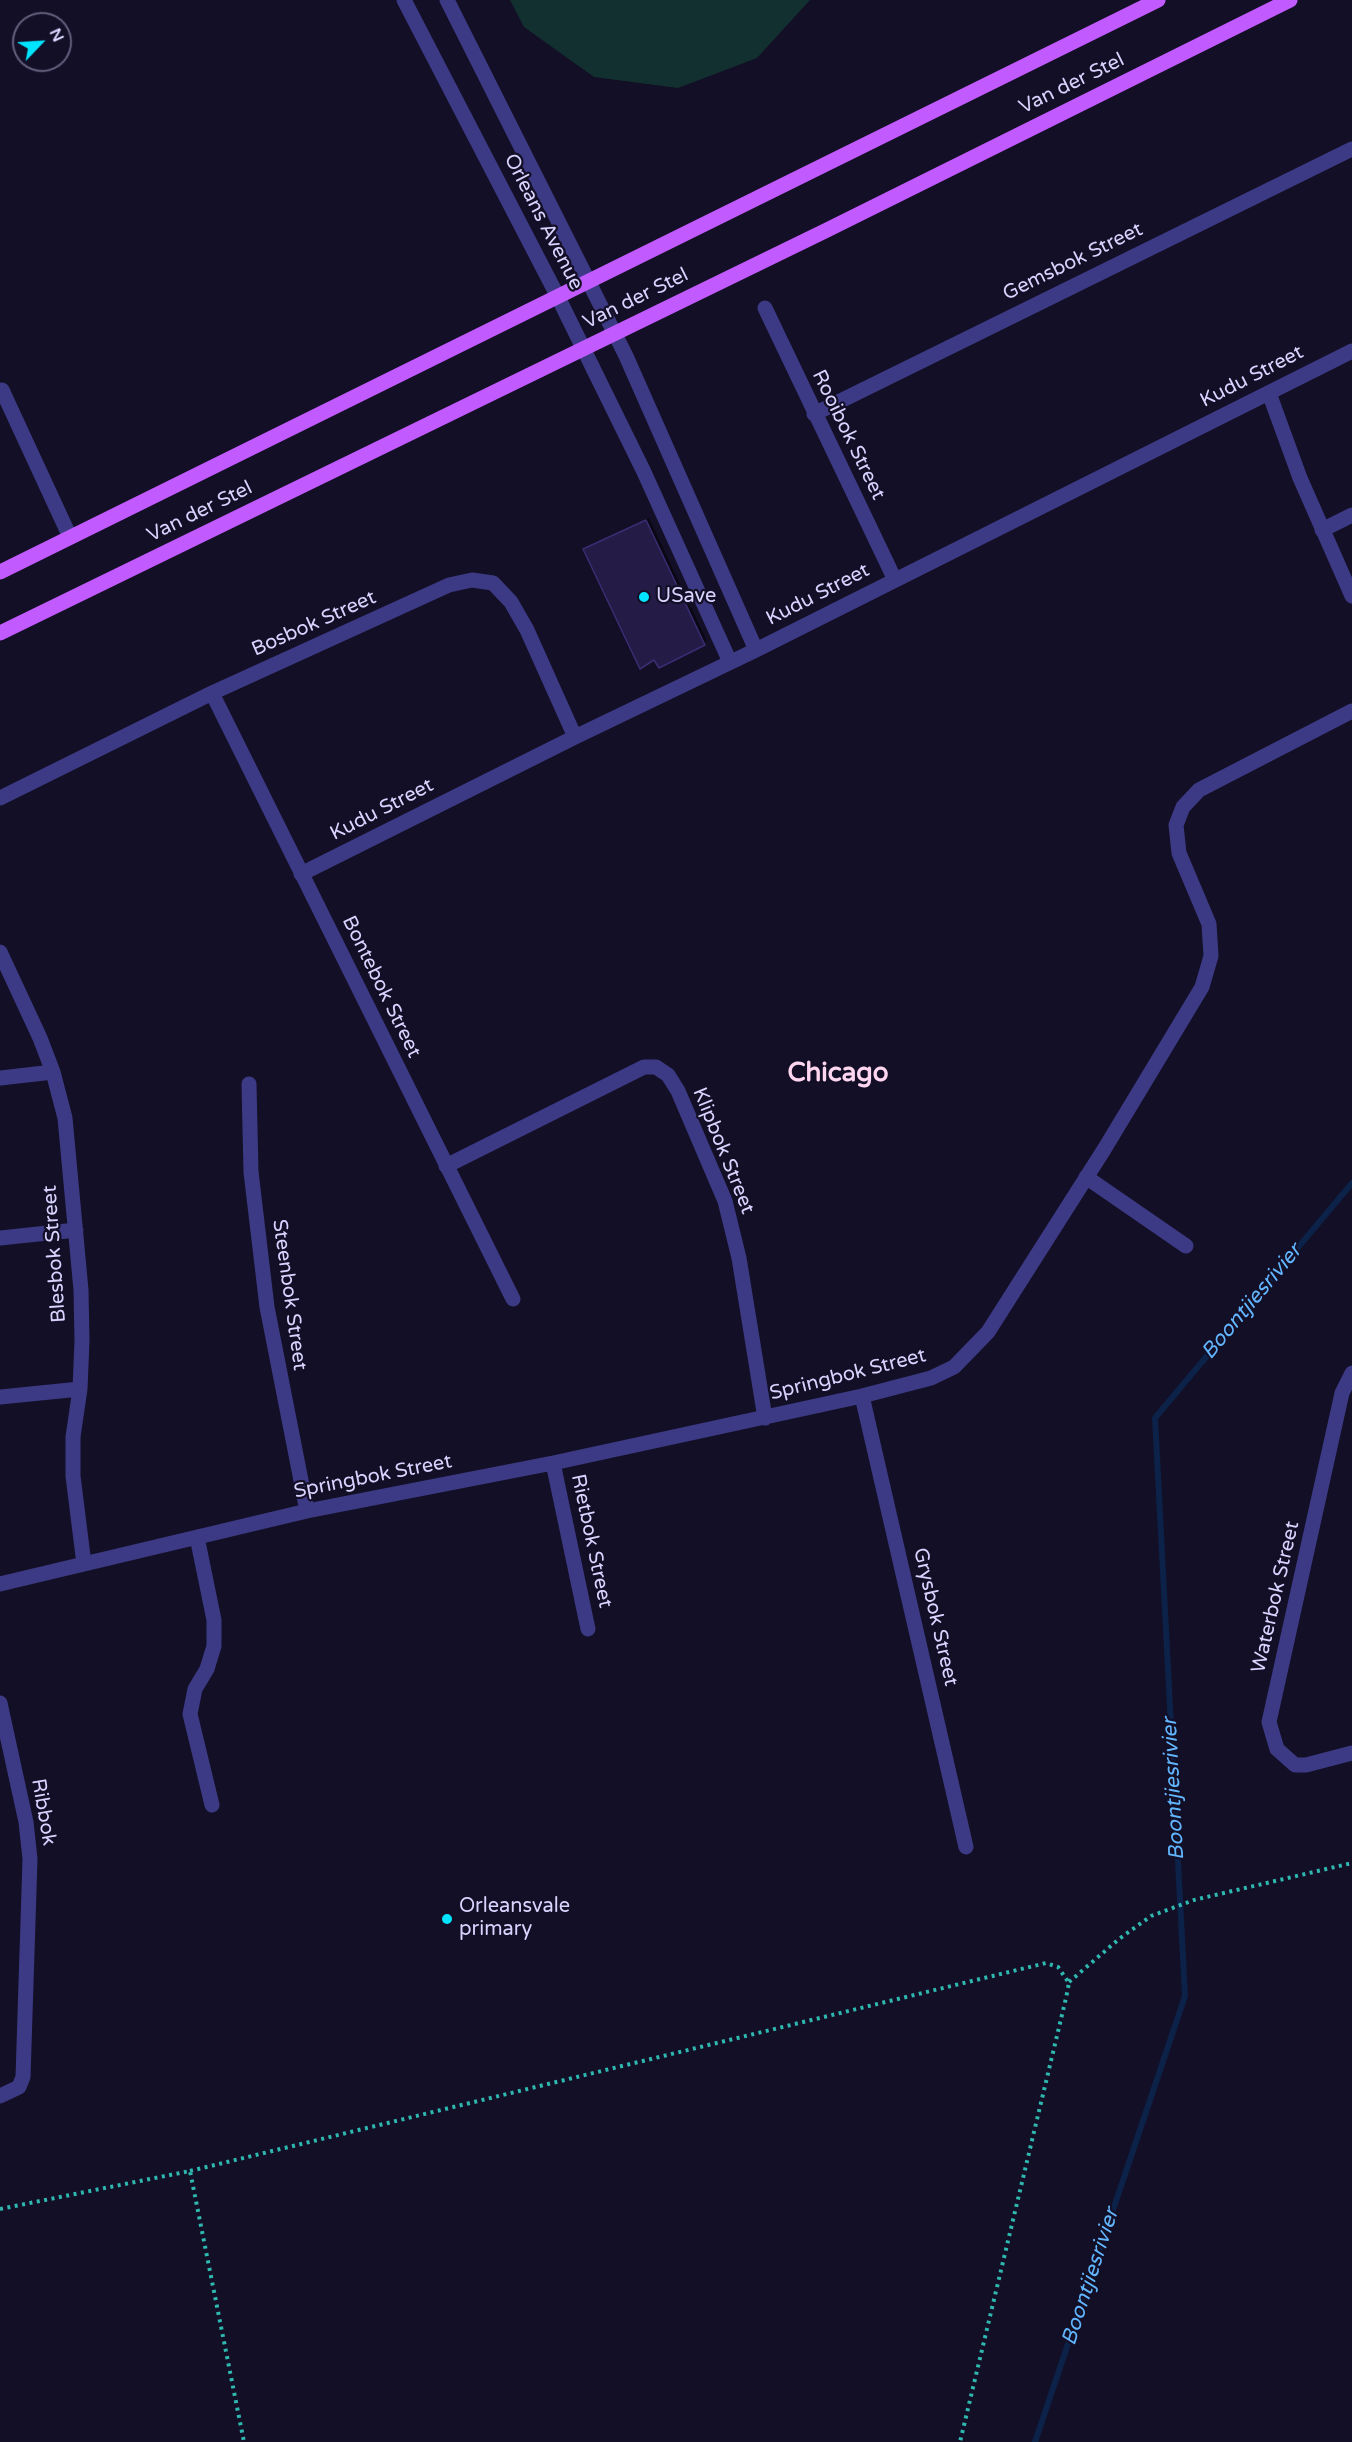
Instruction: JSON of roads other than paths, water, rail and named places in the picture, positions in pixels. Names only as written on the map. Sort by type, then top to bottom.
[{"type":"main road","name":"Van der Stel","points":[[0,572],[1158,0]]},
{"type":"main road","name":"Van der Stel","points":[[0,633],[1290,0]]},
{"type":"street","name":"Orleans Avenue","points":[[404,0],[558,297],[644,472],[730,662]]},
{"type":"street","name":"Orleans Avenue","points":[[447,0],[615,333],[756,650]]},
{"type":"street","name":"Gemsbok Street","points":[[814,414],[1352,149]]},
{"type":"street","name":"Rooibok Street","points":[[765,308],[895,580]]},
{"type":"street","name":"Kudu Street","points":[[301,874],[575,736],[756,650],[1352,351]]},
{"type":"street","points":[[2,390],[70,537]]},
{"type":"street","points":[[1269,393],[1322,530],[1352,596]]},
{"type":"street","points":[[1322,530],[1352,515]]},
{"type":"street","name":"Bosbok Street","points":[[0,798],[212,693],[449,585],[472,580],[493,583],[511,602],[527,630],[575,736]]},
{"type":"street","name":"Bontebok Street","points":[[212,693],[513,1299]]},
{"type":"street","name":"Springbok Street","points":[[0,1584],[307,1511],[553,1463],[862,1396],[931,1378],[954,1367],[988,1332],[1202,987],[1211,956],[1209,924],[1179,853],[1176,825],[1183,807],[1199,790],[1352,711]]},
{"type":"street","name":"Blesbok Street","points":[[0,951],[53,1072],[65,1118],[81,1300],[80,1389],[73,1437],[73,1476],[84,1564]]},
{"type":"street","name":"Klipbok Street","points":[[446,1166],[644,1067],[656,1067],[668,1076],[678,1092],[725,1201],[739,1258],[765,1418]]},
{"type":"street","points":[[0,1078],[53,1072]]},
{"type":"street","name":"Steenbok Street","points":[[249,1084],[251,1172],[267,1306],[307,1511]]},
{"type":"street","points":[[1086,1177],[1186,1246]]},
{"type":"street","points":[[0,1238],[76,1230]]},
{"type":"street","name":"Waterbok Street","points":[[1352,1373],[1342,1393],[1269,1722],[1276,1749],[1295,1765],[1306,1765],[1352,1753]]},
{"type":"street","points":[[0,1397],[80,1389]]},
{"type":"street","name":"Grysbok Street","points":[[862,1396],[966,1847]]},
{"type":"street","name":"Rietbok Street","points":[[553,1463],[588,1629]]},
{"type":"street","points":[[197,1537],[214,1620],[214,1646],[207,1669],[195,1689],[190,1714],[212,1805]]},
{"type":"street","name":"Ribbok","points":[[0,1703],[26,1822],[30,1859],[23,2077],[19,2087],[0,2096]]},
{"type":"waterway","name":"Boontjiesrivier","points":[[1035,2442],[1185,1996],[1155,1418],[1352,1183]]},
{"type":"place","name":"USave","points":[[644,597]]},
{"type":"place","name":"Orleansvale primary","points":[[447,1919]]},
{"type":"district","name":"Chicago","points":[[838,1074]]}]
